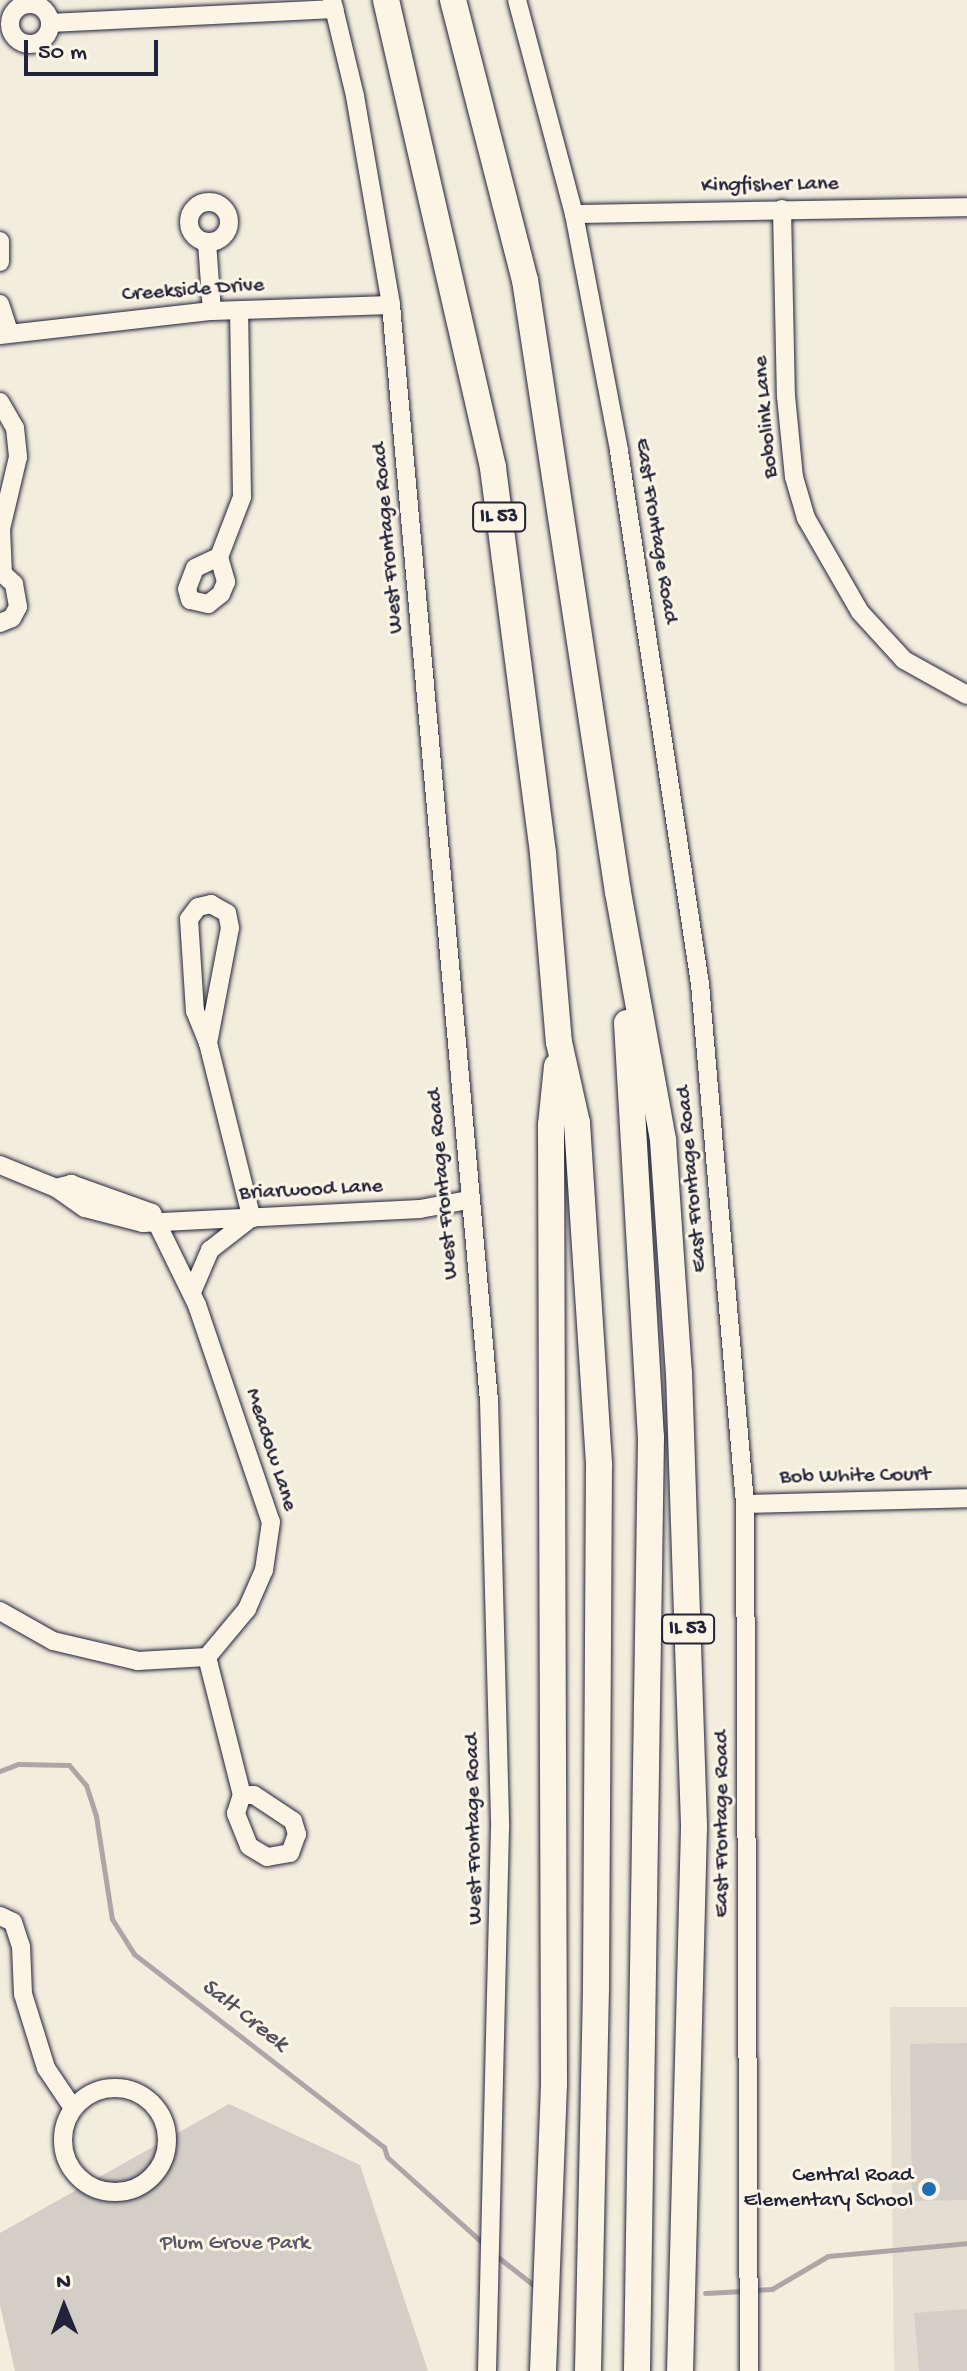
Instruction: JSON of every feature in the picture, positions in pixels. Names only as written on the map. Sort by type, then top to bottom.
[{"type":"highway","name":"IL 53","points":[[386,0],[493,468],[543,853],[559,1042],[577,1123],[599,1465],[596,1988],[588,2371]]},
{"type":"highway","name":"IL 53","points":[[453,0],[525,280],[618,892],[663,1140],[679,1373],[694,1827],[680,2371]]},
{"type":"highway","name":"IL 53","points":[[618,892],[651,1437],[637,2371]]},
{"type":"highway","name":"IL 53","points":[[543,2371],[554,2067],[551,1125],[559,1042]]},
{"type":"street","name":"East Frontage Road","points":[[517,0],[574,214],[619,451],[700,984],[745,1504],[749,2371]]},
{"type":"street","points":[[50,23],[334,5]]},
{"type":"street","name":"West Frontage Road","points":[[334,5],[391,305],[468,1200],[489,1400],[500,1828],[494,2224],[487,2371]]},
{"type":"street","name":"Kingfisher Lane","points":[[574,214],[967,207]]},
{"type":"street","name":"Bobolink Lane","points":[[782,209],[786,396],[794,477],[806,518],[828,565],[860,612],[904,660],[967,695]]},
{"type":"street","points":[[0,241],[0,262]]},
{"type":"street","points":[[207,242],[212,311]]},
{"type":"street","points":[[0,304],[5,333]]},
{"type":"street","name":"Creekside Drive","points":[[5,333],[212,311],[391,305]]},
{"type":"street","points":[[219,557],[242,497],[239,310]]},
{"type":"street","points":[[0,402],[15,428],[18,457],[4,499],[1,574],[14,584],[18,607],[12,618],[0,623]]},
{"type":"street","points":[[192,1292],[217,1241],[252,1219],[208,1043],[196,1017],[188,923],[195,910],[211,904],[227,913],[230,928],[208,1043]]},
{"type":"street","name":"Briarwood Lane","points":[[0,1165],[56,1188],[85,1208],[138,1222],[420,1209],[468,1200]]},
{"type":"street","name":"Meadow Lane","points":[[156,1221],[192,1292],[271,1522],[264,1570],[247,1609],[207,1657]]},
{"type":"street","name":"Bob White Court","points":[[745,1504],[967,1498]]},
{"type":"street","points":[[0,1611],[53,1641],[138,1661],[207,1657],[242,1795]]},
{"type":"street","points":[[0,1916],[13,1922],[21,1946],[23,1994],[46,2068],[73,2108]]},
{"type":"street","points":[[101,2089],[135,2091],[149,2100],[167,2129],[163,2162],[153,2177],[122,2192],[105,2191],[81,2179],[66,2158],[62,2141],[73,2108],[101,2089]]},
{"type":"shaded area","name":"Central Road Elementary School","points":[[890,2007],[967,2007],[967,2371],[894,2371]]},
{"type":"green space","points":[[967,2043],[967,2200],[912,2201],[910,2044]]},
{"type":"green space","name":"Plum Grove Park","points":[[229,2104],[360,2165],[428,2371],[15,2371],[0,2305],[0,2233]]},
{"type":"green space","points":[[967,2309],[967,2371],[919,2371],[914,2313]]},
{"type":"waterway","name":"Salt Creek","points":[[0,1771],[18,1764],[69,1765],[86,1785],[96,1816],[112,1919],[134,1954],[384,2147],[387,2157],[484,2244]]},
{"type":"waterway","name":"Salt Creek","points":[[754,2290],[772,2289],[828,2256],[967,2243]]},
{"type":"waterway","name":"Salt Creek","points":[[494,2254],[536,2287]]},
{"type":"waterway","name":"Salt Creek","points":[[705,2293],[744,2291]]},
{"type":"place","name":"Central Road Elementary School","points":[[929,2189]]}]
